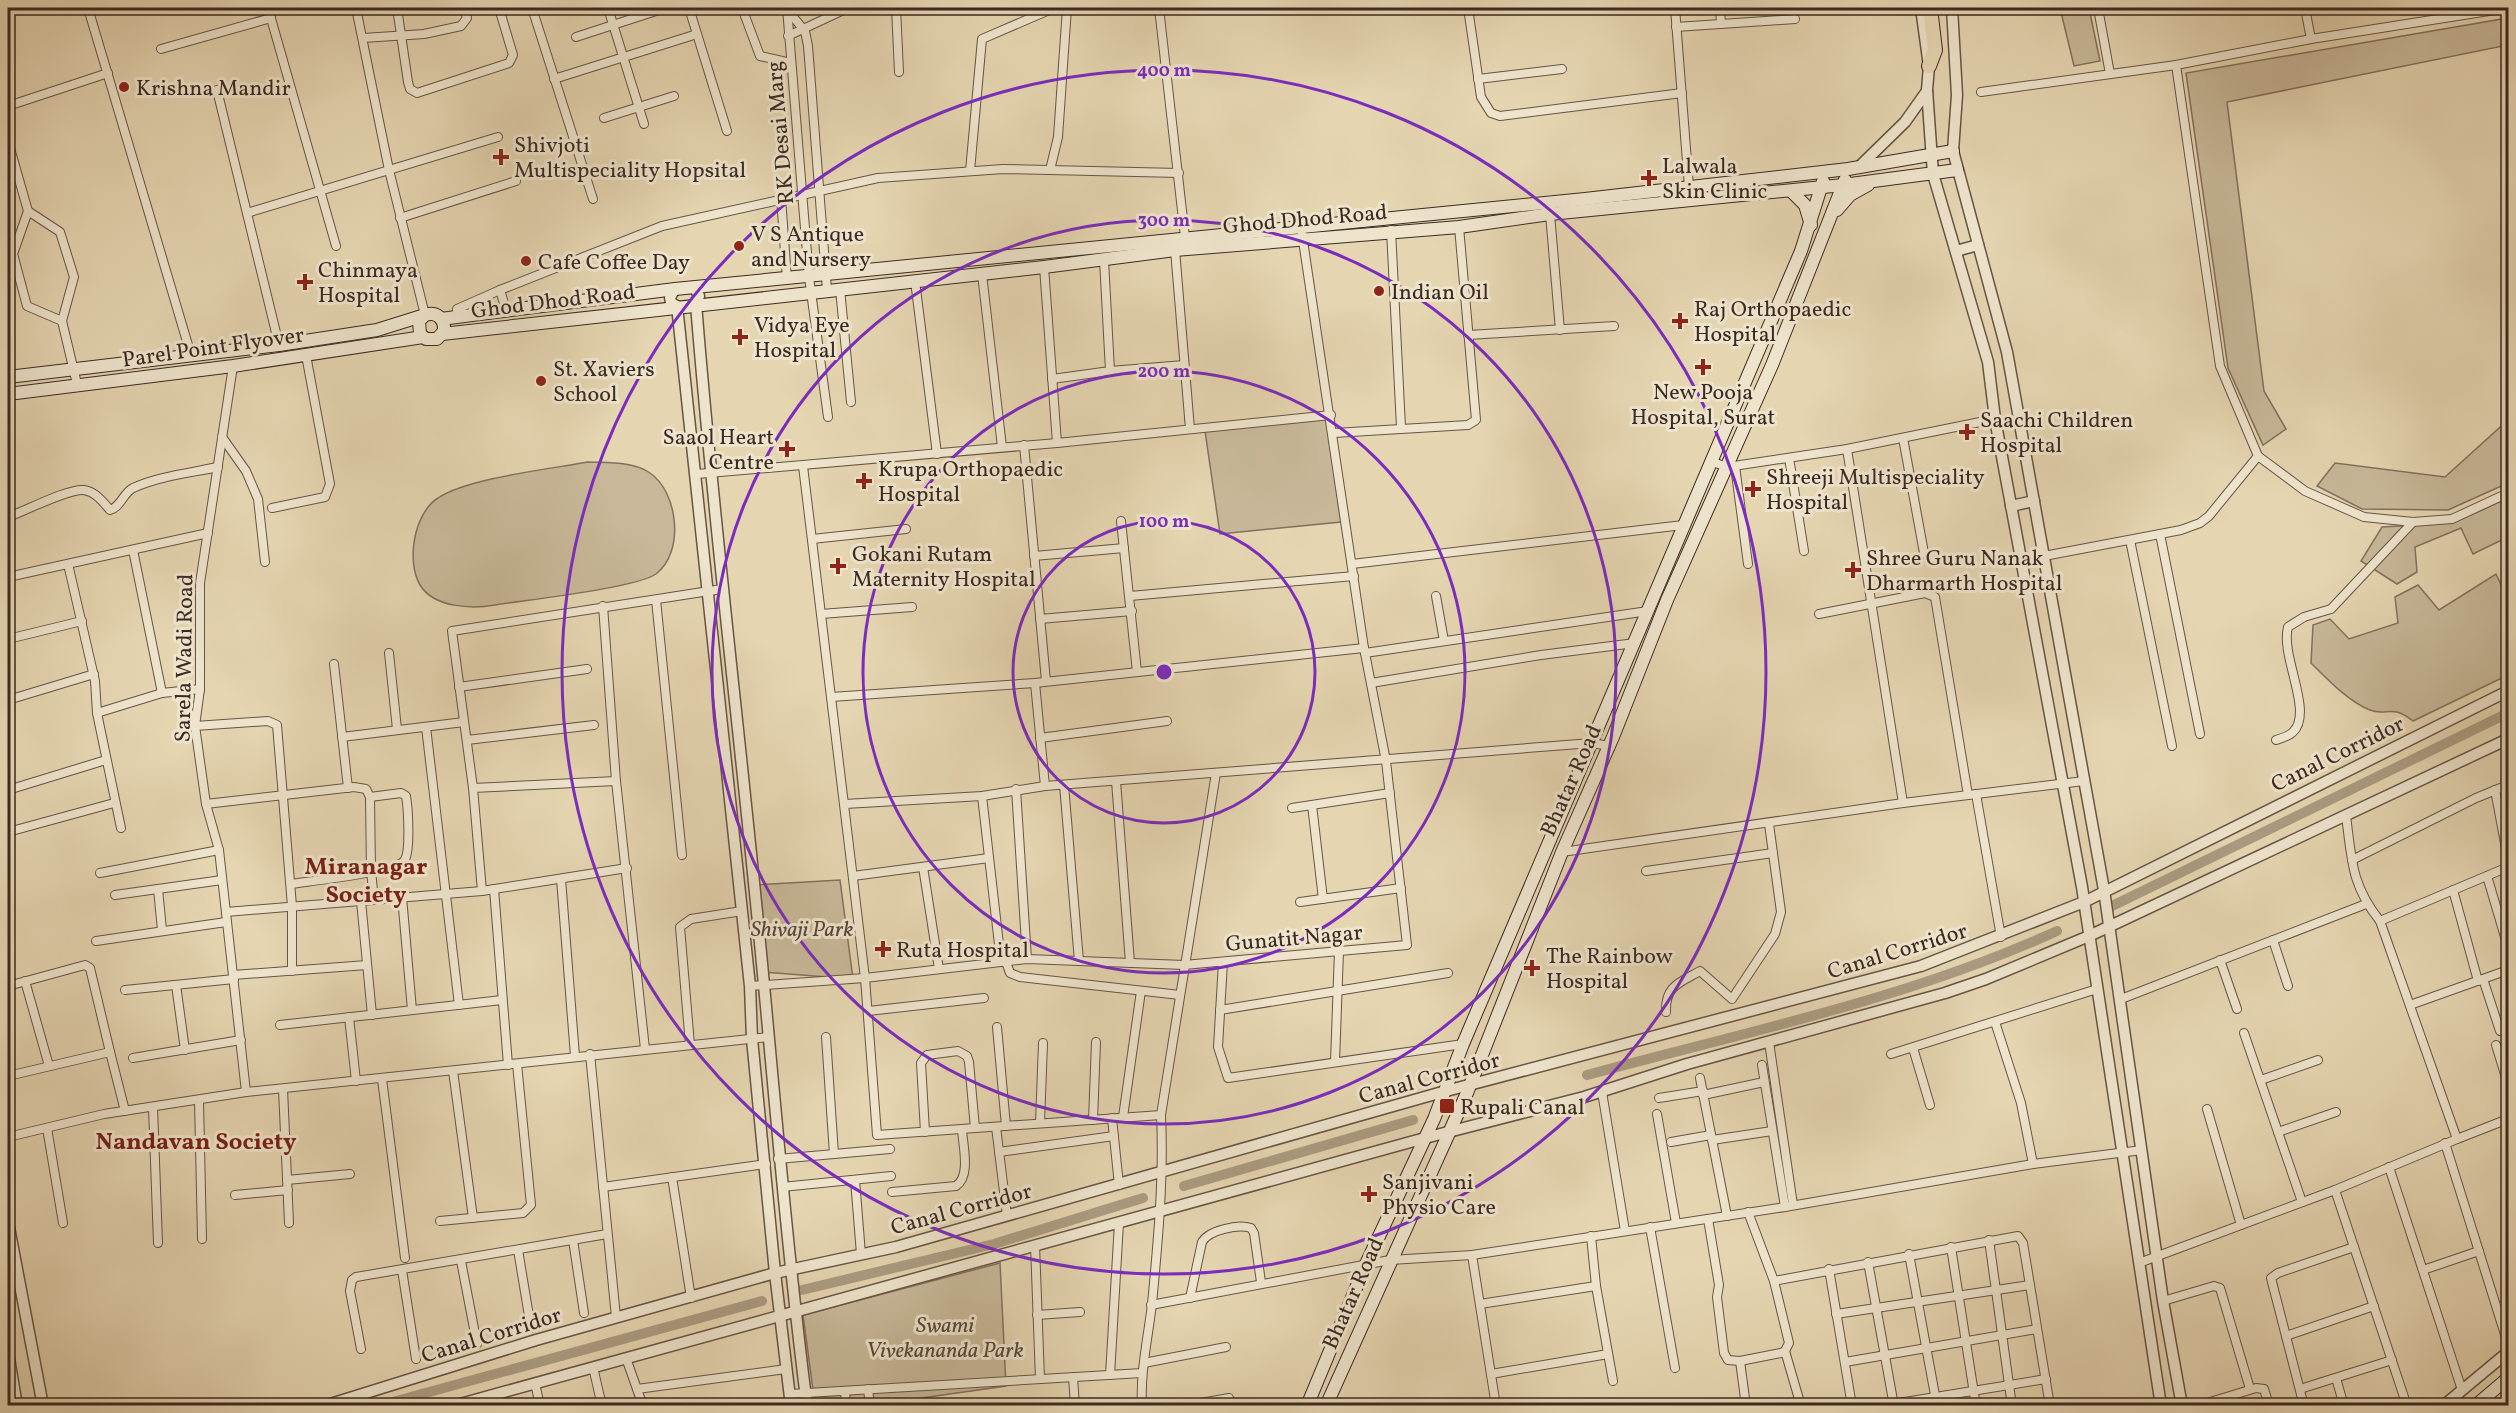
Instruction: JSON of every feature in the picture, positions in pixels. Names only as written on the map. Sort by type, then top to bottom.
[{"type":"highway","points":[[1929,66],[1935,50],[1930,8]]},
{"type":"main road","points":[[441,319],[675,290],[1689,187],[1854,168],[1953,151]]},
{"type":"main road","name":"Bhatar Road","points":[[1326,1406],[1470,1085],[1562,852],[1609,746],[1667,600],[1731,467],[1826,223],[1843,185],[1854,168]]},
{"type":"main road","name":"Ghod Dhod Road","points":[[423,337],[433,340],[442,334],[677,306],[1044,267],[1175,250],[1391,230],[1459,227],[1550,214],[1791,191],[1957,170]]},
{"type":"main road","points":[[1307,1406],[1366,1264],[1446,1091],[1463,1044],[1811,227],[1825,171]]},
{"type":"main road","points":[[1826,223],[1850,195],[1880,181]]},
{"type":"main road","points":[[1791,191],[1805,205],[1811,227]]},
{"type":"main road","name":"Ghod Dhod Road","points":[[425,315],[434,314],[441,319],[444,324],[442,334]]},
{"type":"main road","points":[[8,377],[279,345],[377,330],[425,315]]},
{"type":"main road","points":[[423,337],[418,326],[425,315]]},
{"type":"main road","name":"Parel Point Flyover","points":[[8,394],[233,366],[423,337]]},
{"type":"main road","points":[[2475,1406],[2508,1378]]},
{"type":"main road","points":[[2502,1406],[2508,1400]]},
{"type":"street","points":[[88,8],[191,355]]},
{"type":"street","points":[[268,8],[336,246]]},
{"type":"street","points":[[356,8],[389,170],[425,315]]},
{"type":"street","points":[[397,8],[410,88],[414,93],[509,63],[513,59],[499,8]]},
{"type":"street","points":[[363,38],[433,33],[464,25],[467,18],[464,8]]},
{"type":"street","points":[[532,8],[594,199]]},
{"type":"street","points":[[608,8],[644,124]]},
{"type":"street","points":[[689,8],[727,131]]},
{"type":"street","points":[[742,8],[759,56],[791,63]]},
{"type":"street","points":[[788,36],[805,31],[848,8]]},
{"type":"street","points":[[896,8],[899,72]]},
{"type":"street","points":[[970,171],[982,39],[1054,8]]},
{"type":"street","points":[[1050,170],[1058,137],[1067,8]]},
{"type":"street","points":[[1159,8],[1185,237]]},
{"type":"street","points":[[1468,8],[1478,79],[1485,107],[1491,113],[1500,116],[1682,93]]},
{"type":"street","points":[[1675,8],[1689,187]]},
{"type":"street","points":[[1720,8],[1722,24]]},
{"type":"street","points":[[1922,8],[1929,66],[1927,90],[1933,174],[1988,362],[1995,419],[2084,902],[2161,1406]]},
{"type":"street","points":[[1952,8],[1957,95],[1953,151],[2007,352],[2104,890],[2163,1301],[2182,1406]]},
{"type":"street","points":[[2098,8],[2110,74]]},
{"type":"street","points":[[2305,8],[2311,39]]},
{"type":"street","points":[[1981,92],[2176,65],[2311,39],[2508,8]]},
{"type":"street","points":[[787,9],[805,31],[821,190],[826,276],[834,289],[851,402]]},
{"type":"street","name":"RK Desai Marg","points":[[787,9],[810,292],[828,417]]},
{"type":"street","points":[[576,37],[656,11]]},
{"type":"street","points":[[161,49],[271,18]]},
{"type":"street","points":[[1676,27],[1795,19]]},
{"type":"street","points":[[554,79],[697,34]]},
{"type":"street","points":[[2176,65],[2220,366],[2258,456],[2305,491],[2364,517],[2413,522],[2452,519],[2508,493]]},
{"type":"street","points":[[1478,79],[1563,69]]},
{"type":"street","points":[[8,106],[108,73]]},
{"type":"street","points":[[217,90],[279,345]]},
{"type":"street","name":"Bhatar Road","points":[[1854,168],[1918,107],[1927,90]]},
{"type":"street","points":[[604,118],[674,96]]},
{"type":"street","points":[[247,213],[498,137]]},
{"type":"street","points":[[8,141],[27,211],[13,254],[27,306],[62,321]]},
{"type":"street","points":[[456,317],[456,309],[662,226],[802,193],[878,178],[970,171],[1179,173]]},
{"type":"street","points":[[400,218],[516,181]]},
{"type":"street","points":[[781,198],[787,279]]},
{"type":"street","points":[[27,211],[60,232],[74,277],[62,321],[77,384]]},
{"type":"street","points":[[1550,214],[1560,330]]},
{"type":"street","points":[[1300,902],[1401,888],[1386,761],[1365,651],[1302,225]]},
{"type":"street","points":[[1334,433],[1401,427],[1468,425],[1476,420],[1459,227]]},
{"type":"street","points":[[1391,230],[1401,427]]},
{"type":"street","points":[[1956,251],[1978,245]]},
{"type":"street","points":[[1175,250],[1190,429]]},
{"type":"street","points":[[1104,260],[1110,371]]},
{"type":"street","points":[[1044,267],[1057,443]]},
{"type":"street","points":[[982,274],[1002,447]]},
{"type":"street","points":[[915,281],[937,454]]},
{"type":"street","points":[[695,288],[699,296],[696,304],[710,473],[764,986],[778,1159],[807,1406]]},
{"type":"street","points":[[500,290],[506,310]]},
{"type":"street","points":[[675,290],[670,300],[677,306],[697,474],[707,591],[750,987],[752,1039],[766,1164],[774,1273],[790,1400],[806,1393],[845,1390],[1142,1373]]},
{"type":"street","points":[[1468,335],[1614,326]]},
{"type":"street","points":[[272,508],[325,497],[330,484],[306,355]]},
{"type":"street","points":[[1052,380],[1110,371],[1184,365]]},
{"type":"street","name":"Sarela Wadi Road","points":[[233,366],[200,583],[200,689],[195,726],[206,804],[219,850],[246,1092]]},
{"type":"street","points":[[697,474],[937,454],[1331,416]]},
{"type":"street","points":[[1710,461],[1731,467],[1848,449],[1995,419]]},
{"type":"street","points":[[222,437],[246,471],[258,499],[265,562]]},
{"type":"street","points":[[1903,438],[1924,553]]},
{"type":"street","points":[[1024,445],[1046,681]]},
{"type":"street","points":[[1848,449],[1874,605],[1903,804]]},
{"type":"street","points":[[2044,556],[2190,527],[2209,516],[2258,456]]},
{"type":"street","points":[[1789,458],[1804,551]]},
{"type":"street","points":[[803,466],[854,876],[868,1011],[877,1135],[1161,1115]]},
{"type":"street","points":[[8,517],[60,495],[83,490],[98,496],[110,510],[116,508],[129,490],[147,482],[218,467]]},
{"type":"street","points":[[1731,467],[1748,564]]},
{"type":"street","points":[[2011,506],[2034,501]]},
{"type":"street","points":[[1121,521],[1137,672]]},
{"type":"street","points":[[2277,740],[2293,733],[2300,722],[2301,711],[2287,649],[2288,627],[2304,617],[2331,609],[2413,522]]},
{"type":"street","points":[[1352,564],[1683,525]]},
{"type":"street","points":[[812,539],[906,529]]},
{"type":"street","points":[[8,577],[208,533]]},
{"type":"street","points":[[2160,534],[2200,734]]},
{"type":"street","points":[[2130,540],[2172,746]]},
{"type":"street","points":[[1034,556],[1124,548]]},
{"type":"street","points":[[133,550],[162,693]]},
{"type":"street","points":[[68,564],[94,674],[97,713],[121,828]]},
{"type":"street","points":[[1130,596],[1354,576]]},
{"type":"street","points":[[482,891],[473,788],[452,631],[722,589]]},
{"type":"street","points":[[1819,614],[1874,605],[1925,593],[1930,593],[1938,602],[1972,795],[2001,937]]},
{"type":"street","points":[[1436,596],[1444,641]]},
{"type":"street","points":[[656,600],[682,855]]},
{"type":"street","points":[[603,606],[616,781],[645,1049]]},
{"type":"street","points":[[821,614],[912,607]]},
{"type":"street","points":[[1040,619],[1132,611]]},
{"type":"street","points":[[831,697],[1035,683],[1365,651],[1648,611]]},
{"type":"street","points":[[8,639],[82,621]]},
{"type":"street","points":[[1371,683],[1541,655],[1635,643]]},
{"type":"street","points":[[389,653],[397,729]]},
{"type":"street","points":[[334,664],[348,788]]},
{"type":"street","points":[[459,687],[587,669]]},
{"type":"street","points":[[8,700],[94,674]]},
{"type":"street","points":[[1035,683],[1045,786]]},
{"type":"street","points":[[97,713],[162,693],[200,689]]},
{"type":"street","name":"Canal Corridor","points":[[324,1406],[616,1317],[691,1298],[774,1273],[861,1254],[1007,1216],[1446,1091],[1921,966],[2001,937],[2084,902],[2104,890],[2508,691]]},
{"type":"street","points":[[1040,738],[1167,721]]},
{"type":"street","points":[[195,726],[275,722],[285,796],[292,906],[292,971]]},
{"type":"street","points":[[342,737],[464,722]]},
{"type":"street","points":[[467,740],[594,725]]},
{"type":"street","points":[[426,727],[459,1005]]},
{"type":"street","points":[[453,1406],[468,1404],[535,1383],[1425,1138],[1602,1092],[1687,1064],[1945,993],[2109,927],[2508,739]]},
{"type":"street","points":[[845,804],[982,796],[1045,786],[1386,761],[1592,743],[1609,746]]},
{"type":"street","points":[[8,790],[106,760]]},
{"type":"street","points":[[1142,1406],[1142,1373],[1151,1305],[1162,1173],[1161,1115],[1216,773]]},
{"type":"street","points":[[473,788],[616,781]]},
{"type":"street","points":[[1116,781],[1130,963]]},
{"type":"street","points":[[1562,852],[2084,781]]},
{"type":"street","points":[[1064,785],[1079,961]]},
{"type":"street","points":[[2352,860],[2508,785]]},
{"type":"street","points":[[206,804],[348,788],[366,789],[370,798],[371,872],[374,900]]},
{"type":"street","points":[[1016,789],[1027,959]]},
{"type":"street","points":[[2495,790],[2508,859]]},
{"type":"street","points":[[291,884],[371,872],[399,865],[407,856],[407,800],[401,793],[370,798]]},
{"type":"street","points":[[1292,808],[1390,793]]},
{"type":"street","points":[[982,796],[1004,962],[1010,973],[1014,976],[1180,995]]},
{"type":"street","points":[[8,832],[114,803]]},
{"type":"street","points":[[1312,805],[1323,899]]},
{"type":"street","points":[[2346,816],[2356,883],[2366,904],[2379,921],[2457,1139]]},
{"type":"street","points":[[1666,1012],[1666,998],[1672,987],[1700,971],[1732,999],[1775,934],[1781,912],[1770,824]]},
{"type":"street","points":[[100,873],[219,850]]},
{"type":"street","points":[[1646,872],[1773,853]]},
{"type":"street","points":[[854,876],[989,858]]},
{"type":"street","points":[[923,867],[939,969]]},
{"type":"street","points":[[2379,921],[2508,867]]},
{"type":"street","points":[[226,912],[482,891],[627,868]]},
{"type":"street","points":[[2487,876],[2508,947]]},
{"type":"street","points":[[561,879],[575,1056]]},
{"type":"street","points":[[115,895],[222,880]]},
{"type":"street","name":"Gunatit Nagar","points":[[750,987],[865,978],[1027,959],[1184,965],[1407,945],[1401,888]]},
{"type":"street","points":[[158,889],[162,930]]},
{"type":"street","points":[[440,1221],[523,1213],[531,1205],[513,1064],[502,1000],[494,889]]},
{"type":"street","points":[[2452,890],[2500,1031]]},
{"type":"street","points":[[402,897],[412,1010]]},
{"type":"street","points":[[361,901],[372,1015]]},
{"type":"street","points":[[2121,999],[2366,904]]},
{"type":"street","points":[[690,1044],[680,927],[691,920],[742,911]]},
{"type":"street","points":[[96,941],[226,922]]},
{"type":"street","points":[[2273,940],[2288,987]]},
{"type":"street","points":[[1335,1062],[1339,951]]},
{"type":"street","points":[[2220,960],[2237,1009]]},
{"type":"street","points":[[1223,962],[1218,1047],[1228,1078],[1463,1044]]},
{"type":"street","points":[[8,986],[85,965],[90,969],[125,1111]]},
{"type":"street","points":[[125,990],[233,977],[367,965]]},
{"type":"street","points":[[2410,1005],[2508,970]]},
{"type":"street","points":[[1220,1010],[1338,989],[1448,973]]},
{"type":"street","points":[[25,981],[49,1066]]},
{"type":"street","points":[[176,985],[185,1050]]},
{"type":"street","points":[[1891,1054],[2097,989]]},
{"type":"street","points":[[1123,1117],[1141,991]]},
{"type":"street","points":[[868,1011],[984,998]]},
{"type":"street","points":[[280,1025],[502,1000]]},
{"type":"street","points":[[349,1017],[356,1081]]},
{"type":"street","points":[[1995,1022],[2022,1103],[2033,1164]]},
{"type":"street","points":[[997,1027],[1006,1126]]},
{"type":"street","points":[[2244,1032],[2302,1202]]},
{"type":"street","points":[[826,1036],[834,1154]]},
{"type":"street","points":[[8,1137],[125,1111],[246,1092],[768,1037]]},
{"type":"street","points":[[133,1058],[241,1040]]},
{"type":"street","points":[[1040,1123],[1043,1042]]},
{"type":"street","points":[[1093,1119],[1096,1042]]},
{"type":"street","points":[[1769,1042],[1789,1206]]},
{"type":"street","points":[[2496,1045],[2508,1084]]},
{"type":"street","points":[[1913,1047],[1930,1105]]},
{"type":"street","points":[[925,1131],[921,1063],[927,1055],[958,1051],[967,1056],[969,1062],[975,1128]]},
{"type":"street","points":[[8,1063],[9,1076],[110,1052]]},
{"type":"street","points":[[590,1054],[616,1317]]},
{"type":"street","points":[[2261,1080],[2318,1060]]},
{"type":"street","points":[[1762,1065],[1772,1131],[1789,1206]]},
{"type":"street","points":[[453,1071],[473,1218]]},
{"type":"street","points":[[1700,1078],[1727,1215]]},
{"type":"street","points":[[382,1079],[405,1258]]},
{"type":"street","points":[[1659,1098],[1764,1082]]},
{"type":"street","points":[[283,1089],[289,1223]]},
{"type":"street","points":[[1602,1092],[1625,1231]]},
{"type":"street","points":[[200,1100],[202,1239]]},
{"type":"street","points":[[153,1107],[158,1243]]},
{"type":"street","points":[[2207,1109],[2241,1225]]},
{"type":"street","points":[[2278,1132],[2336,1112]]},
{"type":"street","points":[[1657,1114],[1676,1223]]},
{"type":"street","points":[[1112,1118],[1119,1185]]},
{"type":"street","points":[[2139,1263],[2335,1190],[2508,1119]]},
{"type":"street","points":[[996,1126],[1007,1216]]},
{"type":"street","points":[[47,1128],[63,1223]]},
{"type":"street","points":[[892,1192],[956,1186],[961,1182],[964,1171],[962,1130]]},
{"type":"street","points":[[1671,1142],[1772,1131]]},
{"type":"street","points":[[999,1152],[1114,1136]]},
{"type":"street","points":[[2445,1143],[2508,1344]]},
{"type":"street","points":[[778,1159],[890,1149]]},
{"type":"street","points":[[1151,1305],[1261,1282],[1390,1260],[1472,1255],[1789,1206],[2033,1164],[2142,1149]]},
{"type":"street","points":[[603,1187],[766,1164]]},
{"type":"street","points":[[2389,1167],[2462,1390]]},
{"type":"street","points":[[287,1179],[350,1174]]},
{"type":"street","points":[[782,1187],[891,1176]]},
{"type":"street","points":[[672,1177],[691,1298]]},
{"type":"street","points":[[855,1180],[861,1254]]},
{"type":"street","points":[[235,1195],[288,1190]]},
{"type":"street","points":[[2335,1190],[2407,1406]]},
{"type":"street","points":[[1748,1212],[1774,1281],[1789,1342],[1785,1351],[1801,1406]]},
{"type":"street","points":[[1708,1219],[1719,1285],[1717,1297],[1724,1353],[1728,1360],[1740,1361],[1785,1351]]},
{"type":"street","points":[[8,1222],[43,1406]]},
{"type":"street","points":[[1110,1375],[1119,1222]]},
{"type":"street","points":[[1190,1298],[1202,1242],[1215,1232],[1245,1226],[1251,1228],[1254,1233],[1261,1282]]},
{"type":"street","points":[[1650,1227],[1675,1368]]},
{"type":"street","points":[[361,1349],[350,1291],[352,1280],[356,1277],[607,1234]]},
{"type":"street","points":[[1591,1236],[1596,1286],[1613,1381]]},
{"type":"street","points":[[1774,1281],[2015,1236],[2021,1239],[2050,1406]]},
{"type":"street","points":[[573,1240],[584,1313]]},
{"type":"street","points":[[1989,1240],[2012,1406]]},
{"type":"street","points":[[1035,1245],[1040,1379]]},
{"type":"street","points":[[1952,1247],[1976,1406]]},
{"type":"street","points":[[2304,1406],[2271,1278],[2278,1273],[2354,1247]]},
{"type":"street","points":[[518,1250],[531,1328]]},
{"type":"street","points":[[2423,1270],[2479,1251]]},
{"type":"street","points":[[1909,1254],[1936,1401]]},
{"type":"street","points":[[1472,1255],[1496,1406]]},
{"type":"street","points":[[461,1260],[477,1344]]},
{"type":"street","points":[[1868,1262],[1893,1404]]},
{"type":"street","points":[[1829,1269],[1852,1406]]},
{"type":"street","points":[[402,1270],[416,1359]]},
{"type":"street","points":[[1836,1314],[2030,1285]]},
{"type":"street","points":[[1480,1304],[1596,1286]]},
{"type":"street","points":[[2163,1301],[2214,1286],[2220,1288],[2250,1389]]},
{"type":"street","points":[[2286,1336],[2374,1306]]},
{"type":"street","points":[[1037,1315],[1080,1312]]},
{"type":"street","points":[[1845,1362],[2037,1329]]},
{"type":"street","points":[[1144,1363],[1226,1347]]},
{"type":"street","points":[[8,1352],[17,1406]]},
{"type":"street","points":[[2443,1406],[2508,1352]]},
{"type":"street","points":[[1491,1374],[1608,1354]]},
{"type":"street","points":[[626,1358],[643,1406]]},
{"type":"street","points":[[2300,1389],[2392,1360]]},
{"type":"street","points":[[1740,1361],[1746,1406]]},
{"type":"street","points":[[593,1367],[602,1406]]},
{"type":"street","points":[[637,1389],[786,1369]]},
{"type":"street","points":[[1073,1377],[1075,1406]]},
{"type":"street","points":[[2336,1378],[2344,1406]]},
{"type":"street","points":[[1880,1406],[1936,1401],[1974,1391],[2046,1379]]},
{"type":"street","points":[[535,1383],[540,1406]]},
{"type":"street","points":[[868,1389],[870,1406]]},
{"type":"street","points":[[2197,1406],[2250,1389],[2264,1389],[2268,1402]]},
{"type":"street","points":[[845,1390],[846,1406]]},
{"type":"street","points":[[1184,1406],[1229,1398]]},
{"type":"green space","points":[[2060,8],[2089,8],[2100,61],[2074,66]]},
{"type":"green space","points":[[2508,18],[2508,45],[2227,102],[2264,391],[2286,429],[2263,445],[2228,368],[2186,73]]},
{"type":"green space","points":[[1327,419],[1341,522],[1220,534],[1205,431]]},
{"type":"green space","points":[[2508,420],[2508,483],[2448,510],[2362,509],[2317,486],[2335,463],[2445,477]]},
{"type":"green space","points":[[588,462],[620,463],[644,469],[659,482],[667,494],[672,508],[674,537],[671,552],[665,564],[656,574],[604,589],[476,607],[454,605],[426,593],[416,575],[413,551],[418,526],[423,515],[438,498],[469,485],[489,480]]},
{"type":"green space","points":[[2508,498],[2508,537],[2473,554],[2461,528],[2415,547],[2417,572],[2397,584],[2361,561],[2382,527],[2453,523]]},
{"type":"green space","points":[[2496,574],[2508,600],[2508,675],[2413,721],[2394,711],[2376,712],[2362,706],[2338,689],[2311,663],[2313,625],[2330,619],[2349,639],[2398,623],[2395,597],[2418,585],[2439,610]]},
{"type":"green space","name":"Shivaji Park","points":[[840,880],[853,979],[763,972],[754,885]]},
{"type":"green space","name":"Swami Vivekananda Park","points":[[1000,1263],[1006,1386],[872,1405],[815,1405],[803,1315]]},
{"type":"waterway","points":[[2110,907],[2508,713]]},
{"type":"waterway","points":[[1587,1075],[1884,995],[2001,955],[2057,931]]},
{"type":"waterway","points":[[1184,1186],[1413,1120]]},
{"type":"waterway","points":[[802,1290],[994,1244],[1143,1198]]},
{"type":"waterway","points":[[378,1406],[762,1301]]},
{"type":"place","name":"Krishna Mandir","points":[[124,87]]},
{"type":"place","name":"Shivjoti Multispeciality Hopsital","points":[[501,157]]},
{"type":"place","name":"Lalwala Skin Clinic","points":[[1649,178]]},
{"type":"place","name":"V S Antique and Nursery","points":[[739,246]]},
{"type":"place","name":"Cafe Coffee Day","points":[[526,261]]},
{"type":"place","name":"Chinmaya Hospital","points":[[305,282]]},
{"type":"place","name":"Indian Oil","points":[[1379,291]]},
{"type":"place","name":"Raj Orthopaedic Hospital","points":[[1680,321]]},
{"type":"place","name":"Vidya Eye Hospital","points":[[740,337]]},
{"type":"place","name":"New Pooja Hospital, Surat","points":[[1703,367]]},
{"type":"place","name":"St. Xaviers School","points":[[541,381]]},
{"type":"place","name":"Saachi Children Hospital","points":[[1967,432]]},
{"type":"place","name":"Saaol Heart Centre","points":[[787,449]]},
{"type":"place","name":"Krupa Orthopaedic Hospital","points":[[864,481]]},
{"type":"place","name":"Shreeji Multispeciality Hospital","points":[[1753,489]]},
{"type":"place","name":"Gokani Rutam Maternity Hospital","points":[[838,566]]},
{"type":"place","name":"Shree Guru Nanak Dharmarth Hospital","points":[[1853,570]]},
{"type":"place","name":"Ruta Hospital","points":[[883,949]]},
{"type":"place","name":"The Rainbow Hospital","points":[[1532,968]]},
{"type":"place","name":"Rupali Canal","points":[[1447,1106]]},
{"type":"place","name":"Sanjivani Physio Care","points":[[1369,1194]]},
{"type":"district","name":"Miranagar Society","points":[[366,880]]},
{"type":"district","name":"Nandavan Society","points":[[196,1141]]}]
